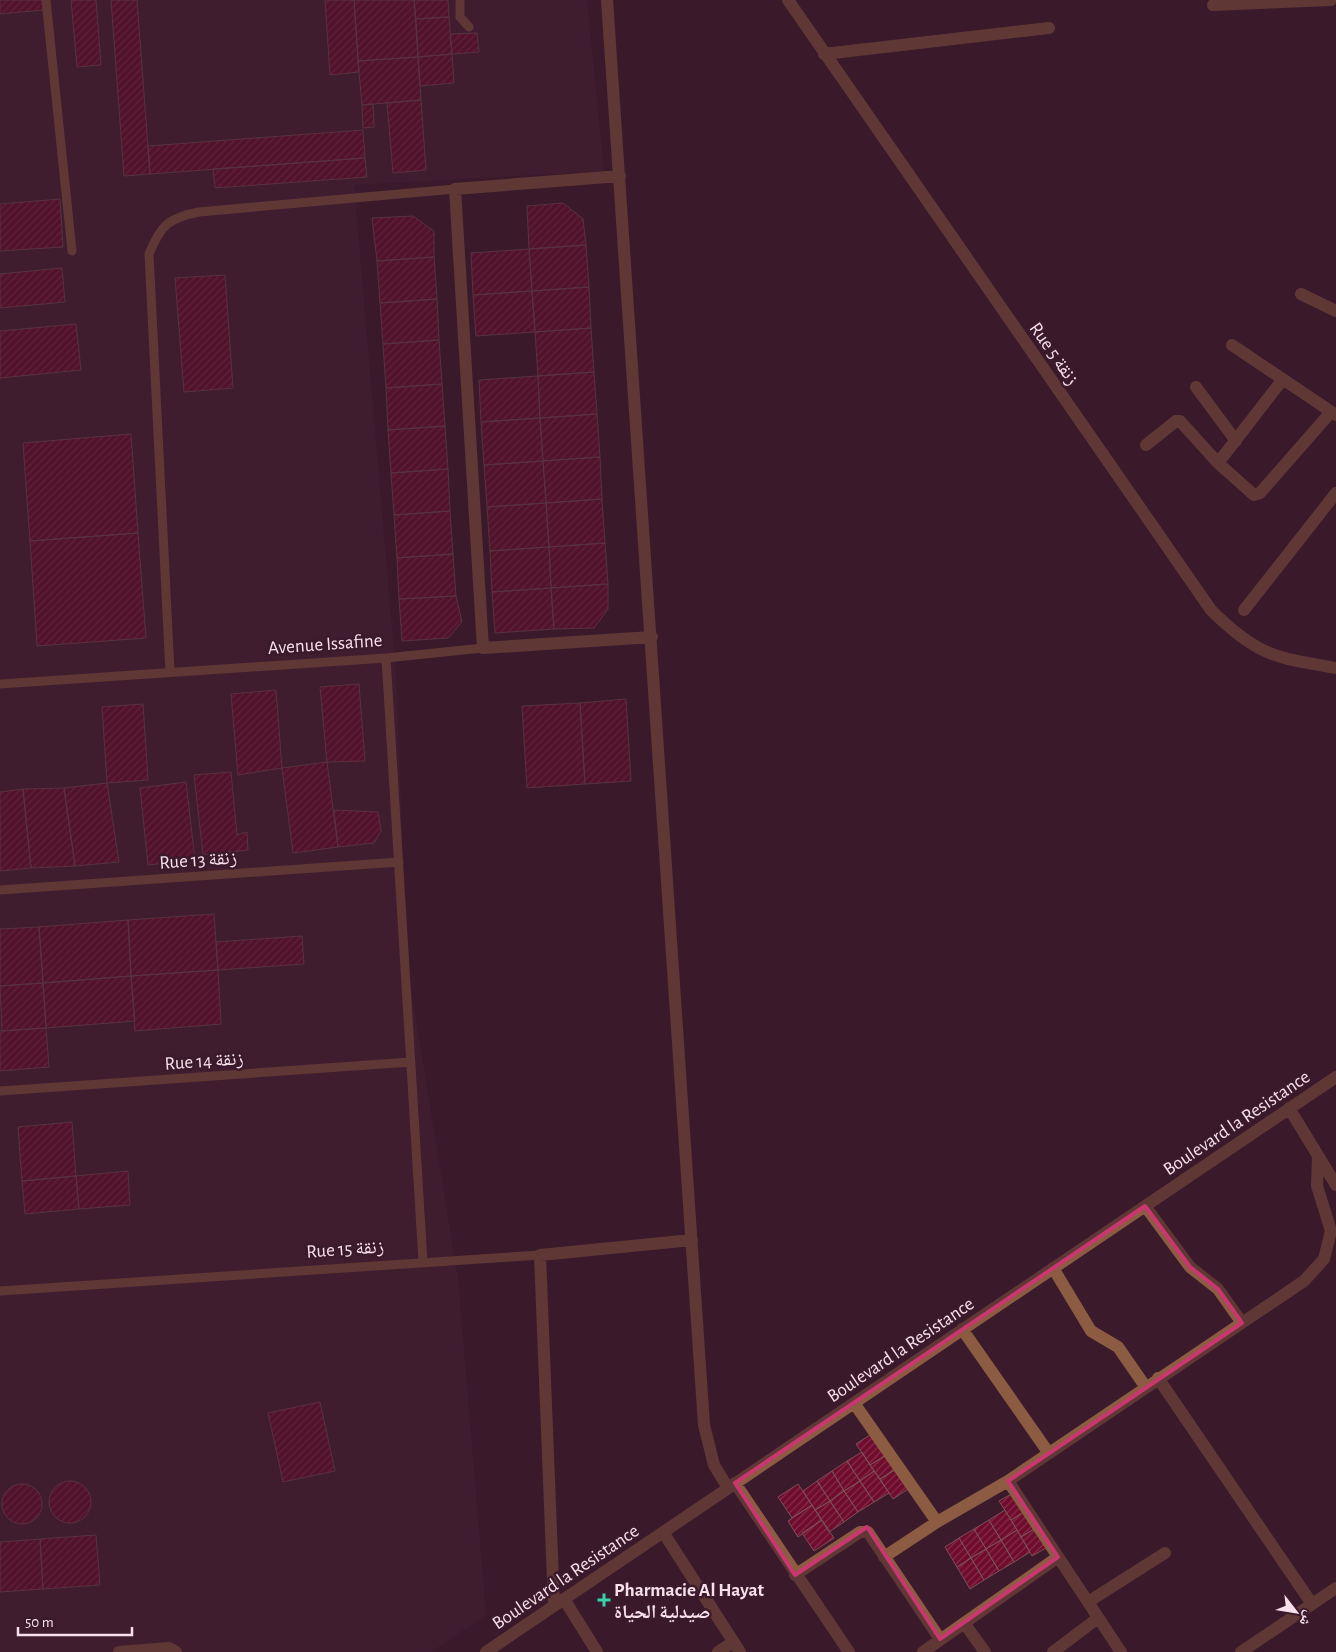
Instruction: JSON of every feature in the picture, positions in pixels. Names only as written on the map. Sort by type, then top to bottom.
[{"type":"street","points":[[607,0],[652,637],[704,1425],[714,1464],[849,1652]]},
{"type":"street","name":"Rue 5 زنقة","points":[[788,0],[1211,610],[1236,635],[1256,648],[1284,659],[1336,668]]},
{"type":"street","points":[[1213,5],[1331,0]]},
{"type":"street","points":[[824,54],[1049,28]]},
{"type":"street","points":[[483,648],[455,189],[620,176]]},
{"type":"street","points":[[1301,294],[1336,311]]},
{"type":"street","points":[[1146,445],[1178,421],[1218,464],[1249,493],[1254,495],[1260,493],[1333,414],[1232,345]]},
{"type":"street","points":[[1218,464],[1283,379]]},
{"type":"street","points":[[1196,387],[1236,441]]},
{"type":"street","points":[[1244,610],[1336,493]]},
{"type":"street","name":"Avenue Issafine","points":[[483,648],[652,637]]},
{"type":"street","name":"Boulevard la Resistance","points":[[486,1652],[1336,1077]]},
{"type":"street","points":[[1289,1108],[1336,1185]]},
{"type":"street","points":[[884,1557],[937,1522],[1008,1481],[1145,1386],[1304,1281],[1324,1259],[1332,1231],[1317,1186],[1318,1156]]},
{"type":"street","points":[[1145,1206],[1190,1267],[1218,1289],[1242,1323]]},
{"type":"street","name":"Rue 15 زنقة","points":[[540,1255],[692,1240]]},
{"type":"street","points":[[540,1255],[559,1602],[598,1652]]},
{"type":"street","points":[[1053,1268],[1091,1331],[1118,1347],[1145,1386]]},
{"type":"street","points":[[962,1330],[1048,1452]]},
{"type":"street","points":[[1158,1378],[1312,1604]]},
{"type":"street","points":[[854,1403],[937,1522]]},
{"type":"street","points":[[1008,1481],[1121,1652]]},
{"type":"street","points":[[795,1575],[864,1531],[870,1533],[884,1557],[940,1639]]},
{"type":"street","points":[[663,1532],[736,1647],[718,1652]]},
{"type":"street","points":[[1088,1602],[1165,1553]]},
{"type":"street","points":[[923,1652],[1058,1558]]},
{"type":"street","points":[[1241,1652],[1336,1588]]},
{"type":"street","points":[[1053,1652],[1098,1618]]},
{"type":"street","points":[[964,1623],[985,1652]]},
{"type":"street","points":[[119,1652],[169,1648],[176,1652]]},
{"type":"lane","points":[[46,0],[72,251]]},
{"type":"lane","points":[[460,0],[460,18],[469,27]]},
{"type":"lane","points":[[170,672],[149,254],[157,235],[168,222],[179,216],[199,212],[455,189]]},
{"type":"lane","name":"Avenue Issafine","points":[[0,684],[386,658],[483,648]]},
{"type":"lane","points":[[386,658],[423,1262]]},
{"type":"lane","name":"Rue 13 زنقة","points":[[0,890],[398,862]]},
{"type":"lane","name":"Rue 14 زنقة","points":[[0,1091],[411,1062]]},
{"type":"lane","name":"Rue 15 زنقة","points":[[0,1291],[540,1255]]},
{"type":"highlighted area","points":[[1145,1206],[1190,1267],[1218,1289],[1242,1323],[1008,1481],[1058,1557],[940,1639],[867,1527],[795,1575],[735,1483]]},
{"type":"shaded area","points":[[0,0],[587,0],[604,171],[354,185],[396,676],[407,964],[458,1279],[486,1615],[431,1652],[0,1652]]},
{"type":"building","points":[[0,0],[42,0],[43,10],[0,14]]},
{"type":"building","points":[[71,0],[96,0],[101,65],[77,67]]},
{"type":"building","points":[[111,0],[137,0],[150,174],[124,176]]},
{"type":"building","points":[[325,0],[354,0],[359,72],[330,75]]},
{"type":"building","points":[[354,0],[414,0],[418,57],[358,61]]},
{"type":"building","points":[[414,0],[448,0],[449,17],[416,19]]},
{"type":"building","points":[[449,17],[452,54],[418,57],[416,19]]},
{"type":"building","points":[[477,33],[479,52],[452,54],[450,34]]},
{"type":"building","points":[[452,54],[454,83],[420,86],[418,57]]},
{"type":"building","points":[[418,57],[421,100],[362,105],[358,61]]},
{"type":"building","points":[[421,100],[426,170],[393,173],[387,103]]},
{"type":"building","points":[[373,104],[374,127],[363,128],[362,105]]},
{"type":"building","points":[[363,130],[365,158],[150,174],[148,146]]},
{"type":"building","points":[[365,158],[367,177],[215,188],[213,169]]},
{"type":"building","points":[[60,199],[63,247],[0,251],[0,204]]},
{"type":"building","points":[[563,203],[583,219],[586,245],[529,249],[527,206]]},
{"type":"building","points":[[413,216],[434,231],[434,257],[377,261],[372,218]]},
{"type":"building","points":[[586,245],[589,287],[532,291],[529,249]]},
{"type":"building","points":[[529,249],[532,291],[473,295],[471,253]]},
{"type":"building","points":[[434,257],[437,299],[380,303],[377,261]]},
{"type":"building","points":[[62,268],[65,302],[0,308],[0,274]]},
{"type":"building","points":[[225,275],[233,388],[184,392],[175,278]]},
{"type":"building","points":[[589,287],[591,328],[535,332],[532,291]]},
{"type":"building","points":[[532,291],[535,332],[476,336],[473,295]]},
{"type":"building","points":[[437,299],[439,340],[383,344],[380,303]]},
{"type":"building","points":[[76,324],[81,370],[0,378],[0,331]]},
{"type":"building","points":[[591,328],[594,372],[538,376],[535,332]]},
{"type":"building","points":[[439,340],[442,384],[386,388],[383,344]]},
{"type":"building","points":[[594,372],[597,414],[540,418],[538,376]]},
{"type":"building","points":[[538,376],[540,418],[481,422],[479,380]]},
{"type":"building","points":[[442,384],[445,426],[388,430],[386,388]]},
{"type":"building","points":[[597,414],[600,457],[543,461],[540,418]]},
{"type":"building","points":[[540,418],[543,461],[484,465],[481,422]]},
{"type":"building","points":[[445,426],[448,469],[391,473],[388,430]]},
{"type":"building","points":[[131,434],[138,533],[30,541],[23,443]]},
{"type":"building","points":[[600,457],[602,499],[546,503],[543,461]]},
{"type":"building","points":[[543,461],[546,503],[487,507],[484,465]]},
{"type":"building","points":[[448,469],[450,511],[394,515],[391,473]]},
{"type":"building","points":[[602,499],[605,543],[549,547],[546,503]]},
{"type":"building","points":[[546,503],[549,547],[490,551],[487,507]]},
{"type":"building","points":[[450,511],[453,554],[397,558],[394,515]]},
{"type":"building","points":[[138,533],[146,638],[37,646],[30,541]]},
{"type":"building","points":[[605,543],[608,584],[551,588],[549,547]]},
{"type":"building","points":[[549,547],[551,588],[492,592],[490,551]]},
{"type":"building","points":[[453,554],[456,596],[399,599],[397,558]]},
{"type":"building","points":[[608,584],[608,609],[594,628],[554,629],[551,588]]},
{"type":"building","points":[[551,588],[554,629],[495,633],[492,592]]},
{"type":"building","points":[[456,596],[462,622],[448,638],[402,641],[399,599]]},
{"type":"building","points":[[359,684],[365,761],[327,762],[320,687]]},
{"type":"building","points":[[276,690],[282,768],[238,775],[231,694]]},
{"type":"building","points":[[626,699],[631,781],[585,784],[580,703]]},
{"type":"building","points":[[580,703],[585,784],[527,788],[522,706]]},
{"type":"building","points":[[143,704],[148,780],[107,783],[102,707]]},
{"type":"building","points":[[327,762],[338,847],[293,853],[282,768]]},
{"type":"building","points":[[231,772],[237,835],[247,832],[248,850],[203,855],[194,775]]},
{"type":"building","points":[[186,782],[195,860],[148,865],[140,788]]},
{"type":"building","points":[[107,783],[119,862],[75,866],[64,788]]},
{"type":"building","points":[[64,788],[75,866],[31,868],[23,789]]},
{"type":"building","points":[[23,789],[31,868],[0,871],[0,792]]},
{"type":"building","points":[[334,810],[378,812],[381,831],[374,843],[338,847]]},
{"type":"building","points":[[214,914],[218,970],[131,976],[128,920]]},
{"type":"building","points":[[128,920],[131,976],[43,983],[39,927]]},
{"type":"building","points":[[39,927],[43,983],[0,986],[0,929]]},
{"type":"building","points":[[302,936],[304,964],[218,970],[216,942]]},
{"type":"building","points":[[218,970],[221,1024],[135,1031],[131,976]]},
{"type":"building","points":[[131,976],[135,1021],[46,1028],[43,983]]},
{"type":"building","points":[[43,983],[46,1028],[2,1031],[0,986]]},
{"type":"building","points":[[46,1028],[49,1067],[0,1071],[0,1031]]},
{"type":"building","points":[[72,1122],[76,1176],[22,1181],[18,1127]]},
{"type":"building","points":[[128,1171],[130,1205],[79,1209],[76,1176]]},
{"type":"building","points":[[76,1176],[79,1209],[25,1214],[22,1181]]},
{"type":"building","points":[[320,1402],[335,1471],[283,1482],[268,1413]]},
{"type":"building","points":[[870,1435],[885,1456],[870,1465],[856,1444]]},
{"type":"building","points":[[862,1452],[874,1471],[860,1481],[847,1461]]},
{"type":"building","points":[[889,1453],[898,1467],[880,1479],[870,1465]]},
{"type":"building","points":[[847,1461],[860,1481],[844,1491],[832,1471]]},
{"type":"building","points":[[895,1470],[908,1489],[893,1499],[880,1479]]},
{"type":"building","points":[[832,1471],[844,1491],[830,1501],[817,1481]]},
{"type":"building","points":[[874,1471],[889,1493],[874,1502],[860,1481]]},
{"type":"building","points":[[70,1481],[85,1487],[91,1502],[85,1517],[70,1523],[55,1517],[49,1502],[55,1487]]},
{"type":"building","points":[[817,1481],[830,1501],[815,1510],[803,1491]]},
{"type":"building","points":[[860,1481],[874,1502],[858,1512],[844,1491]]},
{"type":"building","points":[[26,1484],[33,1487],[39,1493],[42,1504],[41,1512],[33,1521],[26,1524],[18,1524],[11,1521],[3,1512],[2,1500],[5,1493],[14,1485]]},
{"type":"building","points":[[798,1484],[812,1505],[792,1518],[778,1497]]},
{"type":"building","points":[[844,1491],[858,1512],[844,1522],[830,1501]]},
{"type":"building","points":[[1013,1493],[1024,1512],[1011,1520],[999,1501]]},
{"type":"building","points":[[830,1501],[844,1522],[829,1532],[815,1510]]},
{"type":"building","points":[[812,1505],[822,1520],[798,1537],[788,1521]]},
{"type":"building","points":[[1005,1510],[1017,1530],[1001,1540],[989,1520]]},
{"type":"building","points":[[1024,1512],[1034,1529],[1021,1537],[1011,1520]]},
{"type":"building","points":[[822,1520],[834,1538],[814,1551],[802,1533]]},
{"type":"building","points":[[989,1520],[1001,1540],[986,1549],[974,1529]]},
{"type":"building","points":[[974,1529],[986,1549],[971,1558],[959,1538]]},
{"type":"building","points":[[1034,1529],[1046,1548],[1032,1556],[1021,1537]]},
{"type":"building","points":[[1017,1530],[1030,1552],[1014,1562],[1001,1540]]},
{"type":"building","points":[[96,1535],[100,1585],[43,1589],[40,1539]]},
{"type":"building","points":[[959,1538],[971,1558],[957,1567],[945,1547]]},
{"type":"building","points":[[40,1539],[43,1589],[0,1592],[0,1542]]},
{"type":"building","points":[[1001,1540],[1014,1562],[999,1571],[986,1549]]},
{"type":"building","points":[[986,1549],[999,1571],[984,1580],[971,1558]]},
{"type":"building","points":[[971,1558],[984,1580],[970,1589],[957,1567]]},
{"type":"place","name":"Pharmacie Al Hayat صيدلية الحياة","points":[[604,1600]]}]
